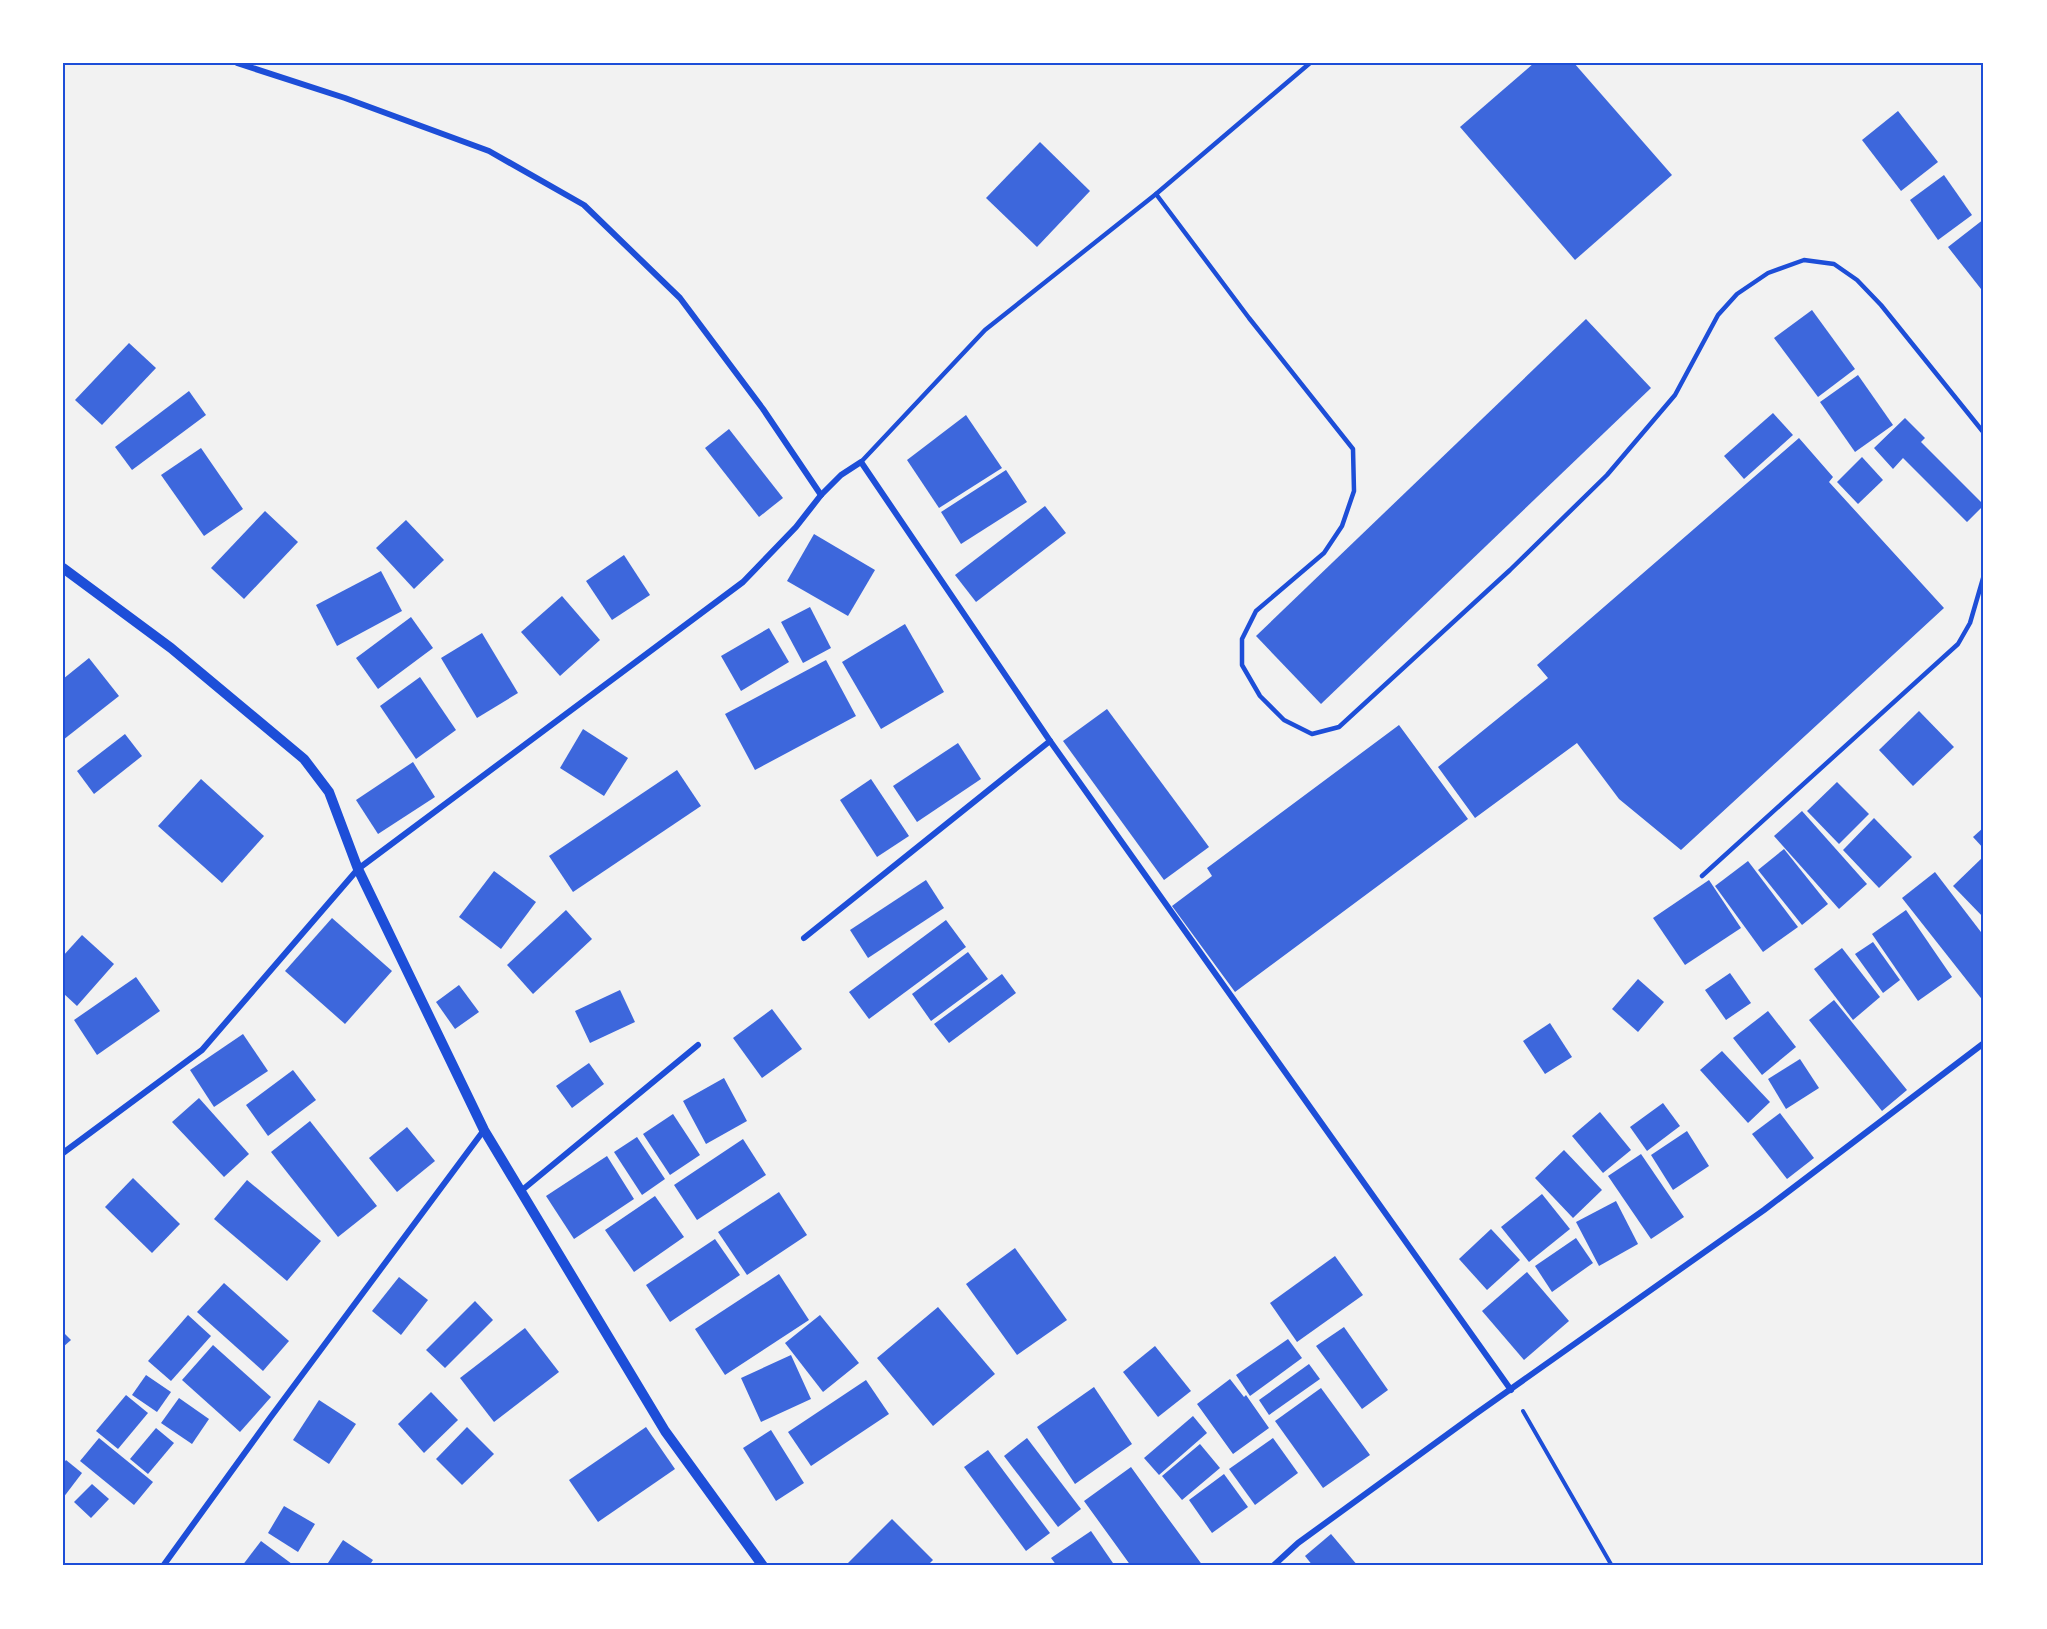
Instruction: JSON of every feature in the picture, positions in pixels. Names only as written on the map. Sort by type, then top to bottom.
[{"type":"street","points":[[237,63],[345,98],[489,151],[584,205],[680,298],[823,493]]},
{"type":"street","points":[[63,1153],[202,1050],[358,870],[743,582],[796,527],[823,493],[861,462],[1050,741],[1509,1392]]},
{"type":"street","points":[[63,568],[171,648],[304,759],[328,792],[358,870],[484,1130],[665,1431],[763,1566]]},
{"type":"street","points":[[804,938],[1050,741]]},
{"type":"street","points":[[1273,1566],[1298,1543],[1474,1415],[1764,1210],[1984,1043]]},
{"type":"street","points":[[521,1191],[698,1045]]},
{"type":"street","points":[[163,1566],[484,1130]]},
{"type":"lane","points":[[861,462],[985,330],[1156,194],[1310,63]]},
{"type":"lane","points":[[1156,194],[1249,318],[1353,449],[1354,491],[1342,526],[1324,553],[1256,611],[1242,639],[1242,665],[1260,696],[1284,720],[1312,734],[1339,728],[1510,570],[1607,475],[1675,395],[1718,315],[1737,294],[1768,273],[1804,260],[1834,264],[1857,280],[1881,305],[1984,434]]},
{"type":"lane","points":[[1702,876],[1958,644],[1970,623],[1984,575]]},
{"type":"path","points":[[1509,1392],[1612,1566]]},
{"type":"building","points":[[1534,63],[1574,63],[1672,175],[1575,260],[1460,127]]},
{"type":"building","points":[[1898,111],[1938,162],[1901,191],[1862,140]]},
{"type":"building","points":[[1040,142],[1090,191],[1037,247],[986,198]]},
{"type":"building","points":[[1944,175],[1972,215],[1938,240],[1910,200]]},
{"type":"building","points":[[1984,219],[1984,287],[1981,289],[1948,247]]},
{"type":"building","points":[[1812,310],[1855,369],[1818,397],[1774,338]]},
{"type":"building","points":[[1586,319],[1651,388],[1321,704],[1256,636]]},
{"type":"building","points":[[129,343],[156,368],[102,425],[75,400]]},
{"type":"building","points":[[1858,375],[1893,425],[1855,452],[1820,402]]},
{"type":"building","points":[[189,391],[206,415],[132,470],[115,447]]},
{"type":"building","points":[[1773,413],[1793,435],[1744,479],[1724,456]]},
{"type":"building","points":[[966,415],[1002,468],[939,508],[907,460]]},
{"type":"building","points":[[1905,418],[1925,438],[1921,442],[1984,505],[1967,522],[1903,458],[1893,469],[1874,448]]},
{"type":"building","points":[[729,429],[783,498],[759,517],[705,448]]},
{"type":"building","points":[[1799,438],[1833,477],[1829,482],[1944,608],[1681,850],[1619,799],[1577,743],[1475,818],[1438,767],[1548,678],[1537,665]]},
{"type":"building","points":[[201,448],[243,509],[204,536],[161,475]]},
{"type":"building","points":[[1862,457],[1883,480],[1858,504],[1837,482]]},
{"type":"building","points":[[1006,470],[1027,502],[961,544],[941,512]]},
{"type":"building","points":[[1045,506],[1066,533],[976,602],[955,575]]},
{"type":"building","points":[[265,511],[298,542],[244,599],[211,568]]},
{"type":"building","points":[[406,520],[444,560],[414,589],[376,548]]},
{"type":"building","points":[[814,534],[875,570],[848,616],[787,581]]},
{"type":"building","points":[[624,555],[650,595],[612,620],[586,581]]},
{"type":"building","points":[[381,571],[402,611],[337,646],[316,605]]},
{"type":"building","points":[[562,596],[600,640],[560,676],[521,632]]},
{"type":"building","points":[[810,607],[831,648],[803,663],[781,622]]},
{"type":"building","points":[[411,617],[433,648],[378,689],[356,658]]},
{"type":"building","points":[[905,624],[944,692],[881,729],[842,662]]},
{"type":"building","points":[[769,628],[789,662],[741,691],[721,656]]},
{"type":"building","points":[[482,633],[518,693],[477,718],[441,658]]},
{"type":"building","points":[[89,658],[119,696],[63,740],[63,679]]},
{"type":"building","points":[[826,660],[856,716],[755,770],[725,714]]},
{"type":"building","points":[[420,677],[456,730],[416,759],[380,706]]},
{"type":"building","points":[[1107,709],[1209,847],[1164,880],[1063,741]]},
{"type":"building","points":[[1919,711],[1954,747],[1913,786],[1879,750]]},
{"type":"building","points":[[1399,725],[1468,819],[1235,992],[1172,906],[1212,876],[1207,868]]},
{"type":"building","points":[[583,729],[628,758],[604,796],[560,768]]},
{"type":"building","points":[[125,734],[142,756],[94,794],[77,771]]},
{"type":"building","points":[[958,743],[981,779],[917,822],[893,786]]},
{"type":"building","points":[[413,762],[435,797],[378,834],[356,800]]},
{"type":"building","points":[[677,770],[701,806],[573,892],[549,856]]},
{"type":"building","points":[[201,779],[264,836],[222,883],[158,826]]},
{"type":"building","points":[[871,779],[909,836],[877,857],[840,800]]},
{"type":"building","points":[[1837,782],[1869,814],[1839,844],[1807,811]]},
{"type":"building","points":[[1802,811],[1867,884],[1839,909],[1774,836]]},
{"type":"building","points":[[1874,818],[1912,857],[1879,888],[1843,850]]},
{"type":"building","points":[[1984,827],[1984,849],[1973,837]]},
{"type":"building","points":[[1784,849],[1828,904],[1802,925],[1758,870]]},
{"type":"building","points":[[1983,857],[1984,859],[1984,918],[1953,886]]},
{"type":"building","points":[[1748,861],[1798,927],[1763,952],[1715,886]]},
{"type":"building","points":[[494,871],[536,902],[501,949],[459,917]]},
{"type":"building","points":[[1935,872],[1984,936],[1984,1002],[1902,898]]},
{"type":"building","points":[[926,880],[944,908],[868,958],[850,930]]},
{"type":"building","points":[[1709,880],[1741,928],[1685,965],[1653,918]]},
{"type":"building","points":[[566,910],[592,939],[533,994],[507,965]]},
{"type":"building","points":[[1906,910],[1952,977],[1918,1001],[1872,934]]},
{"type":"building","points":[[332,918],[392,971],[345,1024],[285,971]]},
{"type":"building","points":[[946,920],[966,947],[869,1019],[849,992]]},
{"type":"building","points":[[82,935],[114,964],[77,1006],[63,993],[63,956]]},
{"type":"building","points":[[1873,942],[1900,980],[1883,993],[1855,954]]},
{"type":"building","points":[[1842,948],[1880,997],[1853,1020],[1814,969]]},
{"type":"building","points":[[968,952],[988,979],[931,1021],[912,994]]},
{"type":"building","points":[[1730,973],[1751,1003],[1726,1020],[1705,990]]},
{"type":"building","points":[[1002,974],[1016,993],[949,1043],[934,1024]]},
{"type":"building","points":[[136,977],[160,1011],[97,1055],[74,1020]]},
{"type":"building","points":[[1638,979],[1664,1002],[1638,1032],[1612,1009]]},
{"type":"building","points":[[459,985],[479,1012],[455,1029],[436,1002]]},
{"type":"building","points":[[620,990],[635,1022],[590,1043],[575,1011]]},
{"type":"building","points":[[1834,1000],[1907,1090],[1882,1111],[1809,1020]]},
{"type":"building","points":[[772,1009],[802,1049],[762,1078],[733,1038]]},
{"type":"building","points":[[1768,1011],[1796,1047],[1762,1075],[1733,1038]]},
{"type":"building","points":[[1550,1023],[1572,1057],[1545,1074],[1523,1041]]},
{"type":"building","points":[[243,1034],[268,1071],[214,1107],[190,1070]]},
{"type":"building","points":[[1722,1051],[1770,1102],[1748,1123],[1700,1070]]},
{"type":"building","points":[[1800,1059],[1819,1088],[1786,1109],[1768,1079]]},
{"type":"building","points":[[589,1063],[604,1084],[572,1108],[556,1086]]},
{"type":"building","points":[[293,1070],[316,1100],[268,1136],[246,1105]]},
{"type":"building","points":[[724,1078],[747,1121],[706,1144],[683,1101]]},
{"type":"building","points":[[199,1098],[249,1154],[224,1177],[172,1122]]},
{"type":"building","points":[[1663,1103],[1680,1126],[1647,1151],[1630,1127]]},
{"type":"building","points":[[1600,1112],[1631,1150],[1603,1173],[1572,1136]]},
{"type":"building","points":[[1780,1113],[1814,1158],[1787,1179],[1752,1134]]},
{"type":"building","points":[[673,1114],[700,1155],[670,1175],[643,1134]]},
{"type":"building","points":[[310,1121],[377,1206],[338,1237],[271,1152]]},
{"type":"building","points":[[407,1127],[435,1161],[397,1192],[369,1158]]},
{"type":"building","points":[[1687,1131],[1709,1166],[1673,1190],[1651,1155]]},
{"type":"building","points":[[637,1137],[665,1179],[642,1195],[614,1152]]},
{"type":"building","points":[[743,1139],[766,1175],[697,1220],[674,1185]]},
{"type":"building","points":[[1564,1150],[1602,1190],[1573,1218],[1535,1178]]},
{"type":"building","points":[[1641,1154],[1684,1217],[1651,1239],[1608,1176]]},
{"type":"building","points":[[607,1156],[634,1199],[574,1239],[546,1196]]},
{"type":"building","points":[[133,1178],[180,1224],[152,1253],[105,1207]]},
{"type":"building","points":[[247,1180],[321,1241],[287,1281],[214,1219]]},
{"type":"building","points":[[779,1192],[807,1235],[747,1275],[718,1232]]},
{"type":"building","points":[[1542,1194],[1570,1229],[1529,1262],[1501,1227]]},
{"type":"building","points":[[655,1196],[684,1237],[634,1272],[605,1230]]},
{"type":"building","points":[[1616,1201],[1638,1244],[1599,1266],[1576,1222]]},
{"type":"building","points":[[1491,1229],[1520,1260],[1487,1290],[1459,1259]]},
{"type":"building","points":[[1576,1238],[1593,1263],[1552,1292],[1535,1266]]},
{"type":"building","points":[[715,1239],[740,1275],[670,1322],[646,1285]]},
{"type":"building","points":[[1015,1248],[1067,1320],[1017,1355],[966,1284]]},
{"type":"building","points":[[1335,1256],[1363,1295],[1297,1342],[1270,1303]]},
{"type":"building","points":[[1527,1272],[1569,1321],[1524,1360],[1482,1311]]},
{"type":"building","points":[[779,1274],[809,1320],[725,1375],[695,1329]]},
{"type":"building","points":[[399,1277],[428,1300],[401,1335],[372,1311]]},
{"type":"building","points":[[224,1283],[289,1341],[263,1371],[197,1312]]},
{"type":"building","points":[[475,1301],[493,1320],[445,1368],[426,1350]]},
{"type":"building","points":[[938,1307],[995,1374],[933,1426],[877,1358]]},
{"type":"building","points":[[188,1315],[211,1336],[171,1381],[148,1361]]},
{"type":"building","points":[[820,1315],[859,1363],[823,1392],[785,1343]]},
{"type":"building","points":[[1344,1327],[1388,1390],[1362,1409],[1316,1346]]},
{"type":"building","points":[[525,1328],[559,1372],[494,1422],[460,1378]]},
{"type":"building","points":[[63,1332],[71,1340],[63,1347]]},
{"type":"building","points":[[1288,1339],[1302,1358],[1250,1396],[1236,1375]]},
{"type":"building","points":[[213,1345],[271,1397],[240,1432],[182,1380]]},
{"type":"building","points":[[1155,1346],[1191,1391],[1158,1417],[1123,1372]]},
{"type":"building","points":[[791,1355],[811,1399],[761,1422],[741,1378]]},
{"type":"building","points":[[1309,1364],[1320,1379],[1269,1415],[1259,1400]]},
{"type":"building","points":[[146,1375],[171,1392],[157,1412],[132,1395]]},
{"type":"building","points":[[1230,1379],[1244,1397],[1246,1395],[1269,1428],[1233,1454],[1197,1404]]},
{"type":"building","points":[[866,1380],[889,1414],[811,1466],[788,1432]]},
{"type":"building","points":[[1094,1387],[1132,1444],[1075,1484],[1037,1427]]},
{"type":"building","points":[[1321,1388],[1370,1455],[1323,1488],[1275,1421]]},
{"type":"building","points":[[431,1392],[458,1420],[424,1453],[398,1424]]},
{"type":"building","points":[[126,1395],[148,1413],[118,1449],[96,1431]]},
{"type":"building","points":[[179,1398],[209,1419],[192,1444],[161,1423]]},
{"type":"building","points":[[319,1400],[356,1424],[329,1464],[293,1440]]},
{"type":"building","points":[[1193,1416],[1207,1433],[1159,1475],[1144,1458]]},
{"type":"building","points":[[467,1427],[494,1454],[462,1485],[436,1459]]},
{"type":"building","points":[[646,1427],[675,1469],[598,1522],[569,1480]]},
{"type":"building","points":[[156,1428],[174,1443],[148,1474],[130,1459]]},
{"type":"building","points":[[771,1430],[804,1483],[776,1501],[743,1448]]},
{"type":"building","points":[[99,1438],[153,1482],[134,1505],[80,1461]]},
{"type":"building","points":[[1027,1438],[1081,1509],[1058,1527],[1004,1456]]},
{"type":"building","points":[[1273,1438],[1298,1473],[1255,1505],[1229,1469]]},
{"type":"building","points":[[1200,1444],[1220,1468],[1182,1500],[1162,1476]]},
{"type":"building","points":[[988,1450],[1050,1533],[1026,1551],[964,1467]]},
{"type":"building","points":[[66,1460],[82,1473],[63,1498],[63,1464]]},
{"type":"building","points":[[1131,1467],[1203,1566],[1131,1566],[1084,1501]]},
{"type":"building","points":[[1224,1474],[1248,1507],[1212,1533],[1189,1500]]},
{"type":"building","points":[[92,1484],[109,1499],[91,1518],[74,1502]]},
{"type":"building","points":[[284,1506],[315,1524],[298,1552],[268,1533]]},
{"type":"building","points":[[892,1519],[933,1560],[927,1566],[845,1566]]},
{"type":"building","points":[[1091,1531],[1115,1566],[1057,1566],[1051,1558]]},
{"type":"building","points":[[1331,1534],[1358,1566],[1313,1566],[1305,1556]]},
{"type":"building","points":[[343,1540],[373,1560],[369,1566],[326,1566]]},
{"type":"building","points":[[261,1541],[292,1564],[291,1566],[242,1566]]}]
